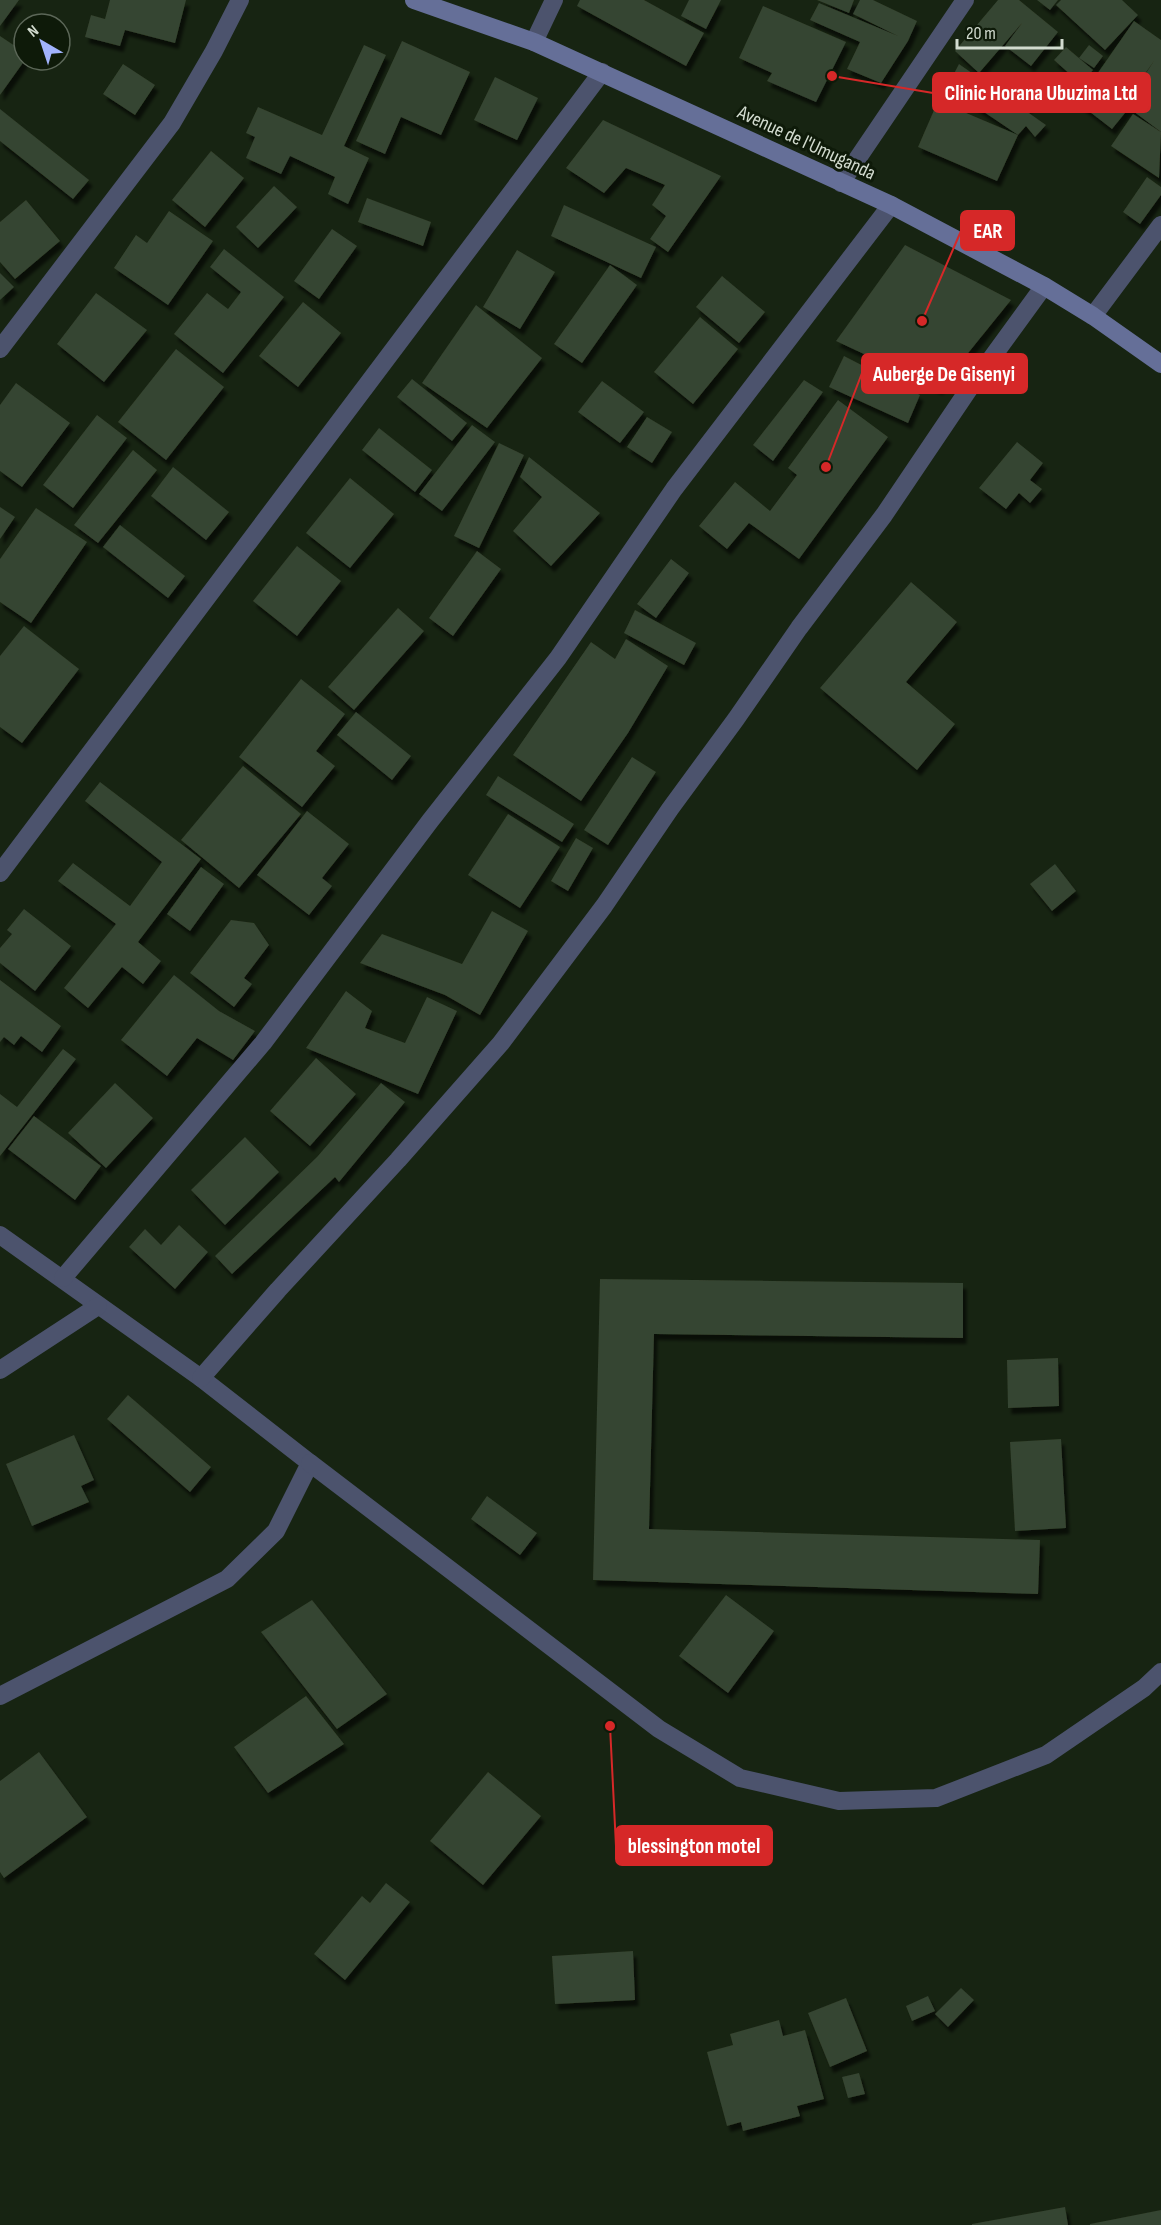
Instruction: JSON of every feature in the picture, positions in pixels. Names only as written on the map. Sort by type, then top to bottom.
[{"type":"street","points":[[0,349],[172,123],[214,51],[240,0]]},
{"type":"street","name":"Avenue de l'Umuganda","points":[[414,0],[534,42],[891,205],[1044,286],[1093,316],[1161,364]]},
{"type":"street","points":[[534,42],[554,0]]},
{"type":"street","points":[[841,183],[965,0]]},
{"type":"street","points":[[0,873],[602,72]]},
{"type":"street","points":[[63,1278],[263,1043],[430,821],[558,658],[674,489],[891,205]]},
{"type":"street","points":[[1093,316],[1161,225]]},
{"type":"street","points":[[201,1378],[501,1043],[604,906],[799,628],[884,515],[969,389],[1044,286]]},
{"type":"street","points":[[0,1235],[201,1378],[659,1729],[740,1778],[839,1801],[936,1798],[1046,1755],[1143,1688],[1161,1672]]},
{"type":"street","points":[[0,1370],[98,1306]]},
{"type":"street","points":[[0,1696],[228,1580],[276,1531],[310,1463]]},
{"type":"building","points":[[0,0],[19,0],[0,26]]},
{"type":"building","points":[[110,0],[186,0],[175,43],[125,30],[120,46],[85,37],[91,15],[105,19]]},
{"type":"building","points":[[580,0],[644,0],[704,33],[686,66],[577,6]]},
{"type":"building","points":[[689,0],[721,0],[706,29],[681,16]]},
{"type":"building","points":[[817,0],[854,0],[849,13]]},
{"type":"building","points":[[860,0],[873,0],[917,21],[908,41],[881,83],[847,69],[860,42],[810,20],[819,3],[898,36],[853,14]]},
{"type":"building","points":[[998,0],[1019,0],[1058,32],[1031,66],[1005,46],[1022,23],[979,73],[955,51]]},
{"type":"building","points":[[1037,0],[1058,0],[1050,10]]},
{"type":"building","points":[[1061,0],[1122,0],[1138,15],[1105,50],[1056,5]]},
{"type":"building","points":[[763,6],[846,42],[816,102],[767,81],[772,73],[739,58]]},
{"type":"building","points":[[1134,21],[1161,40],[1161,132],[1129,108],[1112,129],[1077,102],[1094,81],[1125,105],[1154,61],[1127,99],[1095,77]]},
{"type":"building","points":[[0,36],[12,44],[12,72],[16,72],[0,95]]},
{"type":"building","points":[[402,41],[470,72],[441,135],[401,117],[385,154],[356,141]]},
{"type":"building","points":[[364,45],[386,55],[344,146],[369,158],[348,204],[328,194],[335,177],[290,156],[281,174],[246,158],[255,137],[246,133],[258,107],[322,135]]},
{"type":"building","points":[[1089,45],[1103,56],[1094,68],[1079,58]]},
{"type":"building","points":[[1066,47],[1093,70],[1081,84],[1054,60]]},
{"type":"building","points":[[123,64],[155,85],[135,115],[103,94]]},
{"type":"building","points":[[959,64],[1046,125],[1035,137],[1026,126],[1018,135],[947,87]]},
{"type":"building","points":[[1038,73],[1051,86],[1026,109],[1014,97]]},
{"type":"building","points":[[495,77],[538,98],[517,140],[474,120]]},
{"type":"building","points":[[938,101],[1018,135],[997,181],[918,147]]},
{"type":"building","points":[[0,109],[89,180],[73,199],[0,141]]},
{"type":"building","points":[[1133,114],[1161,132],[1159,178],[1111,146]]},
{"type":"building","points":[[603,120],[721,176],[668,252],[650,239],[666,216],[652,205],[665,185],[626,168],[604,193],[566,168]]},
{"type":"building","points":[[211,151],[244,178],[205,227],[172,200]]},
{"type":"building","points":[[1147,177],[1161,187],[1161,195],[1140,224],[1123,212]]},
{"type":"building","points":[[274,186],[297,207],[258,248],[236,227]]},
{"type":"building","points":[[367,198],[431,222],[423,246],[358,222]]},
{"type":"building","points":[[26,200],[60,241],[15,279],[0,262],[0,222]]},
{"type":"building","points":[[564,205],[656,247],[641,278],[551,236]]},
{"type":"building","points":[[169,211],[213,241],[168,305],[114,268],[136,235],[147,243]]},
{"type":"building","points":[[332,229],[357,246],[319,299],[294,281]]},
{"type":"building","points":[[905,245],[1011,300],[939,389],[836,341]]},
{"type":"building","points":[[224,249],[284,297],[223,373],[174,334],[207,293],[228,309],[241,292],[210,267]]},
{"type":"building","points":[[517,250],[555,272],[520,329],[483,307]]},
{"type":"building","points":[[610,265],[637,285],[582,363],[554,344]]},
{"type":"building","points":[[0,273],[14,287],[0,300]]},
{"type":"building","points":[[722,276],[765,312],[739,343],[696,307]]},
{"type":"building","points":[[96,293],[147,330],[104,382],[57,344]]},
{"type":"building","points":[[303,302],[341,333],[298,387],[259,356]]},
{"type":"building","points":[[476,305],[542,358],[487,428],[422,383]]},
{"type":"building","points":[[700,317],[738,349],[693,404],[654,372]]},
{"type":"building","points":[[176,349],[224,387],[166,460],[118,422]]},
{"type":"building","points":[[844,356],[920,395],[908,423],[829,387]]},
{"type":"building","points":[[412,379],[467,423],[452,441],[397,397]]},
{"type":"building","points":[[804,380],[823,392],[773,461],[753,445]]},
{"type":"building","points":[[602,381],[644,412],[620,443],[578,412]]},
{"type":"building","points":[[16,383],[70,423],[22,487],[0,471],[0,405]]},
{"type":"building","points":[[838,400],[888,437],[799,559],[749,523],[727,549],[699,526],[735,482],[770,511],[797,475],[788,468]]},
{"type":"building","points":[[97,415],[127,438],[73,508],[43,485]]},
{"type":"building","points":[[647,417],[672,432],[652,463],[627,447]]},
{"type":"building","points":[[472,425],[495,442],[442,511],[419,494]]},
{"type":"building","points":[[379,428],[432,470],[415,492],[362,450]]},
{"type":"building","points":[[1017,442],[1043,463],[1030,480],[1042,489],[1030,503],[1019,493],[1006,509],[979,488]]},
{"type":"building","points":[[499,443],[524,455],[479,548],[454,536]]},
{"type":"building","points":[[133,450],[157,470],[98,543],[74,525]]},
{"type":"building","points":[[529,457],[600,513],[551,566],[513,531],[542,497],[520,477]]},
{"type":"building","points":[[173,467],[229,512],[206,540],[151,496]]},
{"type":"building","points":[[350,478],[394,514],[350,568],[306,533]]},
{"type":"building","points":[[0,507],[15,517],[0,539]]},
{"type":"building","points":[[36,508],[87,542],[31,623],[0,602],[0,559]]},
{"type":"building","points":[[120,525],[185,576],[168,598],[103,547]]},
{"type":"building","points":[[297,546],[341,581],[297,636],[253,601]]},
{"type":"building","points":[[477,551],[501,569],[453,636],[429,618]]},
{"type":"building","points":[[671,559],[689,573],[656,618],[637,604]]},
{"type":"building","points":[[911,582],[957,622],[906,682],[955,724],[917,770],[820,688]]},
{"type":"building","points":[[398,608],[424,631],[354,710],[328,687]]},
{"type":"building","points":[[635,610],[696,643],[684,665],[624,633]]},
{"type":"building","points":[[24,626],[79,669],[22,743],[0,727],[0,656]]},
{"type":"building","points":[[626,639],[668,666],[628,733],[581,801],[513,755],[591,642],[615,659]]},
{"type":"building","points":[[301,679],[345,714],[316,751],[335,766],[302,807],[239,757]]},
{"type":"building","points":[[356,712],[411,756],[392,780],[337,735]]},
{"type":"building","points":[[632,757],[656,772],[608,845],[584,830]]},
{"type":"building","points":[[243,766],[301,814],[239,888],[181,840]]},
{"type":"building","points":[[498,776],[574,824],[562,842],[486,795]]},
{"type":"building","points":[[100,782],[201,859],[138,942],[161,961],[143,984],[122,967],[88,1008],[64,988],[116,924],[58,881],[73,863],[130,906],[162,862],[85,801]]},
{"type":"building","points":[[307,811],[349,844],[322,878],[332,886],[309,915],[257,875]]},
{"type":"building","points":[[508,814],[560,847],[520,908],[468,875]]},
{"type":"building","points":[[576,838],[593,848],[568,891],[551,881]]},
{"type":"building","points":[[1055,864],[1076,891],[1052,911],[1030,884]]},
{"type":"building","points":[[201,867],[224,884],[190,931],[167,914]]},
{"type":"building","points":[[24,909],[71,946],[35,991],[0,963],[0,948],[12,934],[7,930]]},
{"type":"building","points":[[492,911],[528,931],[480,1015],[445,995],[360,963],[382,934],[462,964]]},
{"type":"building","points":[[231,920],[254,923],[269,945],[244,978],[252,984],[234,1007],[190,973]]},
{"type":"building","points":[[174,975],[219,1011],[255,1031],[233,1060],[197,1038],[167,1076],[121,1040]]},
{"type":"building","points":[[0,980],[61,1026],[42,1052],[21,1036],[14,1045],[4,1037],[0,1042]]},
{"type":"building","points":[[346,991],[372,1011],[365,1028],[405,1043],[427,997],[457,1011],[418,1094],[306,1048]]},
{"type":"building","points":[[63,1049],[76,1059],[0,1156],[0,1094],[17,1107]]},
{"type":"building","points":[[316,1058],[356,1094],[310,1146],[270,1111]]},
{"type":"building","points":[[115,1083],[153,1118],[106,1168],[68,1133]]},
{"type":"building","points":[[381,1083],[405,1102],[339,1182],[335,1177],[232,1274],[215,1256],[317,1157]]},
{"type":"building","points":[[34,1116],[101,1166],[75,1200],[8,1149]]},
{"type":"building","points":[[245,1137],[279,1172],[225,1225],[191,1190]]},
{"type":"building","points":[[179,1225],[208,1252],[175,1289],[129,1247],[145,1229],[161,1245]]},
{"type":"building","points":[[600,1279],[963,1283],[963,1338],[654,1334],[649,1529],[1040,1540],[1038,1594],[593,1580]]},
{"type":"building","points":[[1058,1358],[1059,1406],[1008,1408],[1007,1360]]},
{"type":"building","points":[[128,1395],[211,1467],[190,1492],[107,1419]]},
{"type":"building","points":[[74,1435],[94,1480],[81,1486],[89,1502],[32,1526],[6,1464]]},
{"type":"building","points":[[1061,1439],[1066,1528],[1015,1531],[1010,1442]]},
{"type":"building","points":[[487,1496],[537,1533],[520,1555],[471,1519]]},
{"type":"building","points":[[726,1595],[774,1631],[728,1693],[679,1656]]},
{"type":"building","points":[[312,1600],[387,1694],[337,1729],[261,1632]]},
{"type":"building","points":[[306,1696],[344,1744],[268,1793],[234,1747]]},
{"type":"building","points":[[39,1752],[87,1817],[4,1878],[0,1872],[0,1781]]},
{"type":"building","points":[[488,1772],[541,1816],[483,1885],[430,1841]]},
{"type":"building","points":[[386,1883],[410,1902],[345,1980],[314,1954],[362,1896],[370,1903]]},
{"type":"building","points":[[633,1951],[635,2000],[555,2004],[552,1956]]},
{"type":"building","points":[[961,1988],[974,2000],[948,2027],[935,2014]]},
{"type":"building","points":[[928,1996],[935,2011],[912,2021],[906,2006]]},
{"type":"building","points":[[846,1998],[867,2051],[830,2067],[808,2013]]},
{"type":"building","points":[[779,2020],[783,2036],[805,2030],[824,2099],[797,2106],[800,2116],[743,2131],[741,2122],[727,2126],[707,2052],[733,2045],[730,2034]]},
{"type":"building","points":[[859,2073],[865,2094],[848,2098],[842,2077]]},
{"type":"building","points":[[1065,2207],[1068,2225],[972,2225],[972,2224]]},
{"type":"building","points":[[1161,2210],[1161,2225],[1090,2225],[1090,2224]]},
{"type":"place","name":"Clinic Horana Ubuzima Ltd","points":[[832,76]]},
{"type":"place","name":"EAR","points":[[922,321]]},
{"type":"place","name":"Auberge De Gisenyi","points":[[826,467]]},
{"type":"place","name":"blessington motel","points":[[610,1726]]}]
